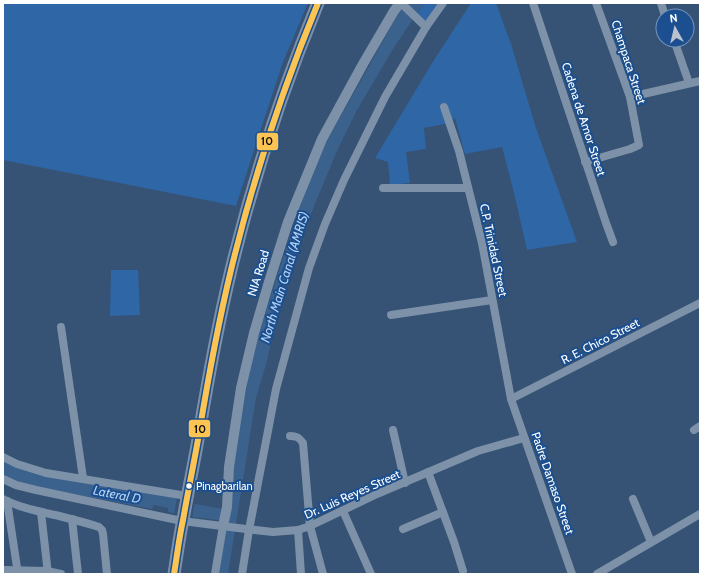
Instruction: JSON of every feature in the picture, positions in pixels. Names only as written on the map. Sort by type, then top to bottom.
[{"type":"highway","points":[[174,574],[207,387],[231,269],[246,212],[280,100],[318,3]]},
{"type":"street","points":[[242,574],[276,389],[309,268],[325,224],[347,174],[385,97],[426,27],[443,3]]},
{"type":"street","name":"Cadena de Amor Street","points":[[533,3],[613,242]]},
{"type":"street","name":"Champaca Street","points":[[585,162],[640,145],[630,97],[596,3]]},
{"type":"street","points":[[402,4],[426,27]]},
{"type":"street","name":"NIA Road","points":[[215,574],[227,526],[229,467],[241,388],[254,333],[288,222],[322,140],[363,64],[394,11],[402,4]]},
{"type":"street","points":[[677,48],[689,83]]},
{"type":"street","points":[[630,97],[700,81]]},
{"type":"street","name":"C.P. Trinidad Street","points":[[444,107],[459,151],[482,244],[511,399]]},
{"type":"street","points":[[383,188],[468,188]]},
{"type":"street","points":[[391,315],[492,300]]},
{"type":"street","name":"R. E. Chico Street","points":[[511,399],[700,303]]},
{"type":"street","points":[[61,327],[83,478]]},
{"type":"street","name":"Padre Damaso Street","points":[[511,399],[572,574]]},
{"type":"street","points":[[393,430],[405,483]]},
{"type":"street","points":[[290,436],[297,436],[303,443],[310,526],[323,574]]},
{"type":"street","name":"Dr. Luis Reyes Street","points":[[183,518],[249,530],[273,532],[298,530],[343,511],[377,494],[478,451],[524,438]]},
{"type":"street","points":[[3,457],[31,469],[187,498]]},
{"type":"street","points":[[428,472],[463,571]]},
{"type":"street","points":[[3,479],[16,485],[36,490],[183,518]]},
{"type":"street","points":[[633,499],[651,542]]},
{"type":"street","points":[[18,572],[5,500],[41,512],[99,527],[102,530],[107,574]]},
{"type":"street","points":[[343,511],[370,574]]},
{"type":"street","points":[[41,512],[48,572]]},
{"type":"street","points":[[403,529],[443,512]]},
{"type":"street","points":[[597,574],[700,514]]},
{"type":"street","points":[[72,519],[78,574]]},
{"type":"street","points":[[298,530],[301,574]]},
{"type":"street","points":[[3,570],[61,574]]},
{"type":"shaded area","points":[[3,3],[308,3],[283,62],[236,206],[3,160]]},
{"type":"shaded area","points":[[424,3],[440,3],[426,23],[417,14]]},
{"type":"shaded area","points":[[471,3],[496,3],[511,44],[536,128],[577,242],[527,250],[502,147],[465,154],[455,118],[445,124],[424,128],[426,149],[406,152],[410,183],[390,185],[388,162],[375,158],[434,60]]},
{"type":"shaded area","points":[[111,270],[138,270],[140,315],[110,316]]},
{"type":"water","name":"North Main Canal (AMRIS)","points":[[406,3],[424,3],[393,49],[356,112],[337,151],[303,233],[279,305],[267,361],[256,398],[228,574],[219,574],[227,521],[192,517],[168,512],[168,508],[154,505],[152,509],[37,487],[3,475],[3,460],[171,497],[190,503],[229,510],[234,452],[255,345],[299,209],[324,146],[400,11]]},
{"type":"pier","points":[[177,498],[195,502],[192,518],[174,514]]},
{"type":"transit line","name":"10","points":[[174,574],[180,534],[226,290],[249,202],[269,135],[292,69],[318,3]]},
{"type":"place","name":"Pinagbarilan","points":[[189,486]]},
{"type":"water label","name":"Lateral D","points":[[117,494]]}]
